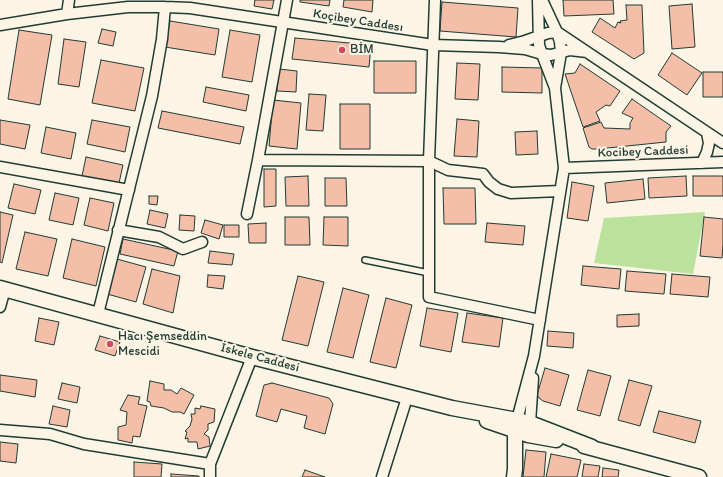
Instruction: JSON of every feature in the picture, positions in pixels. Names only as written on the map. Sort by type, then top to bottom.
[{"type":"main road","name":"İskele Caddesi","points":[[2,288],[252,357],[452,408],[699,477]]},
{"type":"main road","points":[[514,473],[522,427]]},
{"type":"street","points":[[67,14],[69,0]]},
{"type":"street","points":[[247,214],[287,0]]},
{"type":"street","points":[[435,0],[429,161],[429,297],[540,320]]},
{"type":"street","points":[[522,427],[564,168],[555,88],[540,45],[538,0]]},
{"type":"street","points":[[542,0],[560,42],[555,88]]},
{"type":"street","name":"Koçibey Caddesı","points":[[0,25],[129,4],[190,8],[433,45],[525,49],[551,55],[570,50],[587,52]]},
{"type":"street","points":[[98,314],[152,96],[162,39],[165,7]]},
{"type":"street","points":[[557,32],[723,143]]},
{"type":"street","name":"Koçibey Caddesı","points":[[499,47],[525,41],[539,35],[557,32]]},
{"type":"street","points":[[702,163],[709,143],[708,133]]},
{"type":"street","points":[[258,160],[429,161],[448,170],[483,174],[489,182],[498,189],[511,193],[560,191]]},
{"type":"street","name":"Kocibey Caddesi","points":[[564,168],[723,162]]},
{"type":"street","points":[[0,166],[129,190]]},
{"type":"street","points":[[118,230],[159,237],[183,249],[202,242]]},
{"type":"street","points":[[0,307],[2,288]]},
{"type":"street","points":[[210,477],[210,464],[252,357]]},
{"type":"street","points":[[382,477],[405,404]]},
{"type":"street","points":[[0,430],[50,434],[84,444],[210,464]]},
{"type":"lane","points":[[365,260],[429,273]]},
{"type":"green space","points":[[705,212],[693,274],[594,263],[604,218]]},
{"type":"building","points":[[255,0],[274,0],[272,9],[254,6]]},
{"type":"building","points":[[300,0],[330,0],[329,6],[300,2]]},
{"type":"building","points":[[344,0],[373,0],[372,12],[343,7]]},
{"type":"building","points":[[563,0],[613,0],[614,14],[564,16]]},
{"type":"building","points":[[442,2],[518,8],[516,37],[440,31]]},
{"type":"building","points":[[692,4],[695,47],[672,49],[669,6]]},
{"type":"building","points":[[626,5],[642,5],[644,53],[634,59],[592,32],[600,18],[615,28],[618,22],[621,23],[620,21],[627,20]]},
{"type":"building","points":[[170,21],[219,29],[215,55],[165,47]]},
{"type":"building","points":[[102,29],[116,32],[113,46],[98,43]]},
{"type":"building","points":[[19,30],[52,35],[40,105],[8,99]]},
{"type":"building","points":[[230,30],[260,35],[252,82],[222,77]]},
{"type":"building","points":[[295,38],[371,45],[369,67],[292,59]]},
{"type":"building","points":[[64,39],[86,42],[79,87],[58,84]]},
{"type":"building","points":[[672,53],[702,73],[687,95],[658,75]]},
{"type":"building","points":[[101,60],[144,68],[135,111],[92,103]]},
{"type":"building","points":[[374,61],[416,61],[416,93],[374,93]]},
{"type":"building","points":[[457,63],[480,64],[478,100],[455,99]]},
{"type":"building","points":[[580,64],[620,91],[610,106],[606,105],[596,112],[600,121],[583,127],[565,74],[575,73]]},
{"type":"building","points":[[502,67],[542,68],[542,93],[502,92]]},
{"type":"building","points":[[279,69],[297,71],[296,92],[277,91]]},
{"type":"building","points":[[703,72],[723,72],[723,97],[703,97]]},
{"type":"building","points":[[206,87],[249,95],[246,111],[203,102]]},
{"type":"building","points":[[309,94],[326,95],[323,131],[306,130]]},
{"type":"building","points":[[632,99],[671,126],[666,132],[666,142],[598,149],[592,149],[589,147],[583,128],[601,122],[604,128],[630,129],[630,123],[633,118],[622,113]]},
{"type":"building","points":[[273,100],[301,103],[297,149],[269,146]]},
{"type":"building","points":[[340,104],[370,104],[370,149],[340,149]]},
{"type":"building","points":[[162,111],[244,127],[240,144],[158,128]]},
{"type":"building","points":[[457,119],[479,121],[477,157],[454,156]]},
{"type":"building","points":[[0,120],[30,125],[25,149],[0,144]]},
{"type":"building","points":[[92,120],[130,127],[125,152],[87,144]]},
{"type":"building","points":[[46,127],[76,133],[71,159],[41,153]]},
{"type":"building","points":[[537,131],[538,154],[516,155],[515,132]]},
{"type":"building","points":[[86,157],[123,165],[119,183],[82,176]]},
{"type":"building","points":[[264,169],[276,169],[276,206],[264,207]]},
{"type":"building","points":[[308,176],[309,206],[286,206],[285,177]]},
{"type":"building","points":[[686,176],[687,196],[649,198],[648,178]]},
{"type":"building","points":[[693,176],[723,176],[723,196],[693,196]]},
{"type":"building","points":[[325,178],[346,178],[347,206],[325,206]]},
{"type":"building","points":[[643,179],[645,199],[607,203],[605,183]]},
{"type":"building","points":[[572,182],[594,186],[588,221],[567,218]]},
{"type":"building","points":[[14,184],[41,190],[35,214],[8,208]]},
{"type":"building","points":[[443,188],[475,188],[476,224],[444,224]]},
{"type":"building","points":[[55,193],[79,198],[73,225],[49,220]]},
{"type":"building","points":[[149,196],[158,196],[157,205],[149,204]]},
{"type":"building","points":[[90,198],[114,203],[108,231],[84,225]]},
{"type":"building","points":[[150,210],[168,214],[165,228],[147,224]]},
{"type":"building","points":[[0,212],[13,215],[2,263],[0,262]]},
{"type":"building","points":[[180,215],[195,216],[194,231],[179,230]]},
{"type":"building","points":[[285,217],[309,217],[310,245],[285,245]]},
{"type":"building","points":[[324,217],[348,217],[348,246],[323,245]]},
{"type":"building","points":[[704,217],[723,219],[722,258],[700,256]]},
{"type":"building","points":[[205,220],[223,225],[219,239],[201,233]]},
{"type":"building","points":[[266,223],[266,243],[249,243],[248,224]]},
{"type":"building","points":[[487,223],[525,226],[523,245],[485,242]]},
{"type":"building","points":[[224,225],[239,225],[239,237],[224,237]]},
{"type":"building","points":[[25,232],[57,239],[48,276],[16,269]]},
{"type":"building","points":[[72,239],[105,247],[96,286],[63,278]]},
{"type":"building","points":[[123,239],[178,251],[174,266],[120,254]]},
{"type":"building","points":[[210,251],[234,254],[232,265],[208,263]]},
{"type":"building","points":[[117,259],[146,267],[136,302],[107,294]]},
{"type":"building","points":[[583,266],[621,269],[619,289],[581,285]]},
{"type":"building","points":[[152,269],[180,276],[173,313],[143,304]]},
{"type":"building","points":[[627,271],[666,274],[664,294],[625,291]]},
{"type":"building","points":[[672,274],[710,277],[708,297],[670,294]]},
{"type":"building","points":[[208,275],[225,276],[223,289],[207,287]]},
{"type":"building","points":[[298,276],[324,282],[308,346],[282,340]]},
{"type":"building","points":[[343,288],[369,295],[353,358],[327,352]]},
{"type":"building","points":[[386,298],[412,305],[396,368],[370,362]]},
{"type":"building","points":[[427,308],[458,313],[451,352],[420,346]]},
{"type":"building","points":[[467,313],[503,318],[499,347],[462,342]]},
{"type":"building","points":[[639,314],[639,326],[617,327],[617,315]]},
{"type":"building","points":[[39,318],[59,322],[54,345],[35,341]]},
{"type":"building","points":[[548,331],[574,333],[573,348],[547,346]]},
{"type":"building","points":[[100,336],[120,342],[115,356],[95,350]]},
{"type":"building","points":[[545,368],[569,375],[560,406],[543,401],[537,395]]},
{"type":"building","points":[[588,370],[611,376],[600,416],[577,410]]},
{"type":"building","points":[[0,375],[37,380],[35,397],[0,391]]},
{"type":"building","points":[[629,380],[652,386],[640,426],[618,420]]},
{"type":"building","points":[[150,381],[164,384],[164,390],[171,390],[177,394],[181,388],[194,395],[184,414],[151,406],[150,402],[147,401]]},
{"type":"building","points":[[62,383],[80,387],[77,403],[58,399]]},
{"type":"building","points":[[272,383],[329,398],[333,404],[325,434],[304,428],[307,416],[281,409],[277,422],[256,416],[264,385]]},
{"type":"building","points":[[128,395],[140,397],[138,404],[147,406],[140,437],[133,436],[132,443],[118,440],[118,427],[126,425],[127,412],[120,410]]},
{"type":"building","points":[[53,406],[70,410],[67,427],[49,424]]},
{"type":"building","points":[[201,406],[215,409],[214,422],[208,424],[208,430],[204,434],[209,437],[210,446],[198,449],[197,442],[188,442],[188,438],[185,439],[187,432],[185,431],[190,426],[192,419],[191,414],[195,414],[195,408],[200,409]]},
{"type":"building","points":[[659,411],[701,421],[695,443],[653,432]]},
{"type":"building","points":[[0,442],[18,444],[16,463],[0,461]]},
{"type":"building","points":[[526,450],[546,452],[544,477],[523,477]]},
{"type":"building","points":[[551,454],[581,460],[577,477],[546,477]]},
{"type":"building","points":[[134,462],[162,464],[161,477],[134,477]]},
{"type":"building","points":[[584,464],[600,466],[598,477],[582,477]]},
{"type":"building","points":[[603,468],[619,470],[618,477],[602,477]]},
{"type":"building","points":[[305,470],[325,477],[302,477]]},
{"type":"building","points":[[171,474],[199,476],[199,477],[171,477]]},
{"type":"place","name":"BİM","points":[[342,50]]},
{"type":"place","name":"Hacı Şemseddin Mescidi","points":[[110,344]]}]
